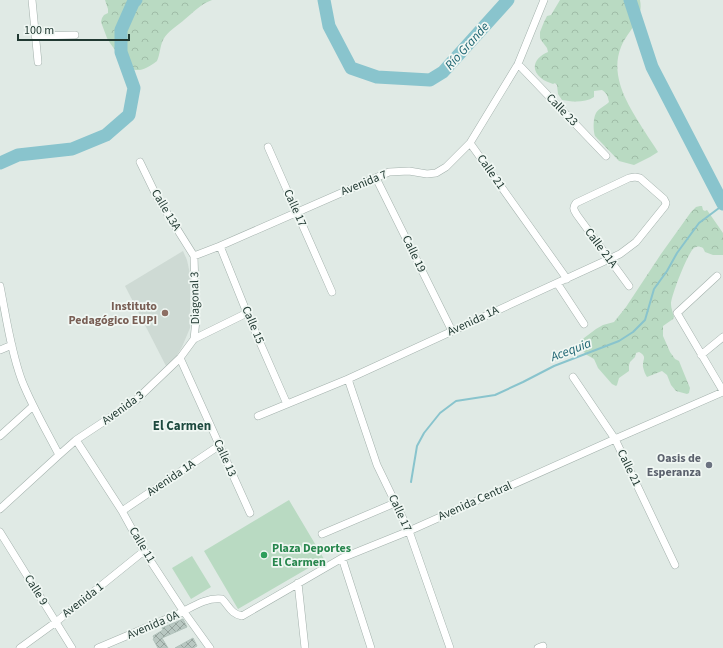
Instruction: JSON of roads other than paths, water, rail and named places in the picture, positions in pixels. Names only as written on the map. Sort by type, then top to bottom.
[{"type":"street","points":[[32,0],[38,62]]},
{"type":"street","name":"Avenida 7","points":[[194,256],[389,172],[409,171],[427,174],[436,173],[446,167],[470,144],[518,64],[544,0]]},
{"type":"street","points":[[36,36],[75,36]]},
{"type":"street","name":"Calle 23","points":[[518,64],[606,156]]},
{"type":"street","name":"Calle 21","points":[[470,144],[567,279]]},
{"type":"street","name":"Calle 17","points":[[268,147],[332,292]]},
{"type":"street","name":"Calle 13A","points":[[140,162],[157,198],[194,256]]},
{"type":"street","name":"Avenida 1A","points":[[258,416],[348,379],[620,254],[636,242],[666,203],[664,199],[640,178],[635,177],[629,178],[576,203],[573,210]]},
{"type":"street","name":"Calle 19","points":[[376,178],[452,331]]},
{"type":"street","name":"Calle 21A","points":[[573,210],[629,286]]},
{"type":"street","name":"Calle 15","points":[[220,246],[247,313],[288,404]]},
{"type":"street","name":"Diagonal 3","points":[[194,256],[196,320],[194,339]]},
{"type":"street","points":[[717,276],[677,313],[723,392]]},
{"type":"street","points":[[557,283],[584,324]]},
{"type":"street","points":[[0,286],[12,345],[22,379],[33,406],[59,454]]},
{"type":"street","name":"Avenida 3","points":[[0,509],[76,440],[134,401],[180,358],[194,339],[247,313]]},
{"type":"street","points":[[701,355],[723,337]]},
{"type":"street","points":[[0,350],[12,345]]},
{"type":"street","name":"Calle 13","points":[[180,358],[220,444],[250,514]]},
{"type":"street","name":"Calle 21","points":[[574,377],[615,439],[675,565]]},
{"type":"street","name":"Calle 17","points":[[348,379],[377,465],[408,531],[450,648]]},
{"type":"street","name":"Avenida Central","points":[[206,600],[215,598],[222,599],[233,613],[242,616],[342,558],[408,531],[723,392]]},
{"type":"street","points":[[0,436],[33,406]]},
{"type":"street","name":"Calle 11","points":[[76,440],[122,511],[144,551],[184,612],[210,648]]},
{"type":"street","name":"Avenida 1A","points":[[122,511],[220,444]]},
{"type":"street","points":[[322,534],[395,503]]},
{"type":"street","name":"Calle 9","points":[[0,532],[72,648]]},
{"type":"street","name":"Avenida 1","points":[[20,648],[56,622],[144,551]]},
{"type":"street","points":[[342,558],[371,648]]},
{"type":"street","points":[[298,583],[305,648]]},
{"type":"street","name":"Avenida 0A","points":[[98,648],[184,612],[206,600]]},
{"type":"waterway","points":[[0,163],[18,155],[72,149],[106,135],[129,115],[134,88],[121,52],[121,30],[133,3],[136,0]]},
{"type":"waterway","name":"Río Grande","points":[[324,0],[329,26],[351,68],[377,77],[430,80],[443,72],[508,0]]},
{"type":"waterway","name":"Río Grande","points":[[630,0],[652,67],[723,204]]},
{"type":"waterway","name":"Acequia","points":[[411,482],[417,446],[424,433],[440,413],[456,401],[495,395],[554,366],[619,341],[633,332],[645,320],[654,289],[667,271],[677,253],[699,223],[723,205]]},
{"type":"place","name":"Instituto Pedagógico EUPI","points":[[165,313]]},
{"type":"place","name":"Oasis de Esperanza","points":[[709,465]]},
{"type":"place","name":"Plaza Deportes El Carmen","points":[[264,555]]},
{"type":"district","name":"El Carmen","points":[[182,426]]}]
